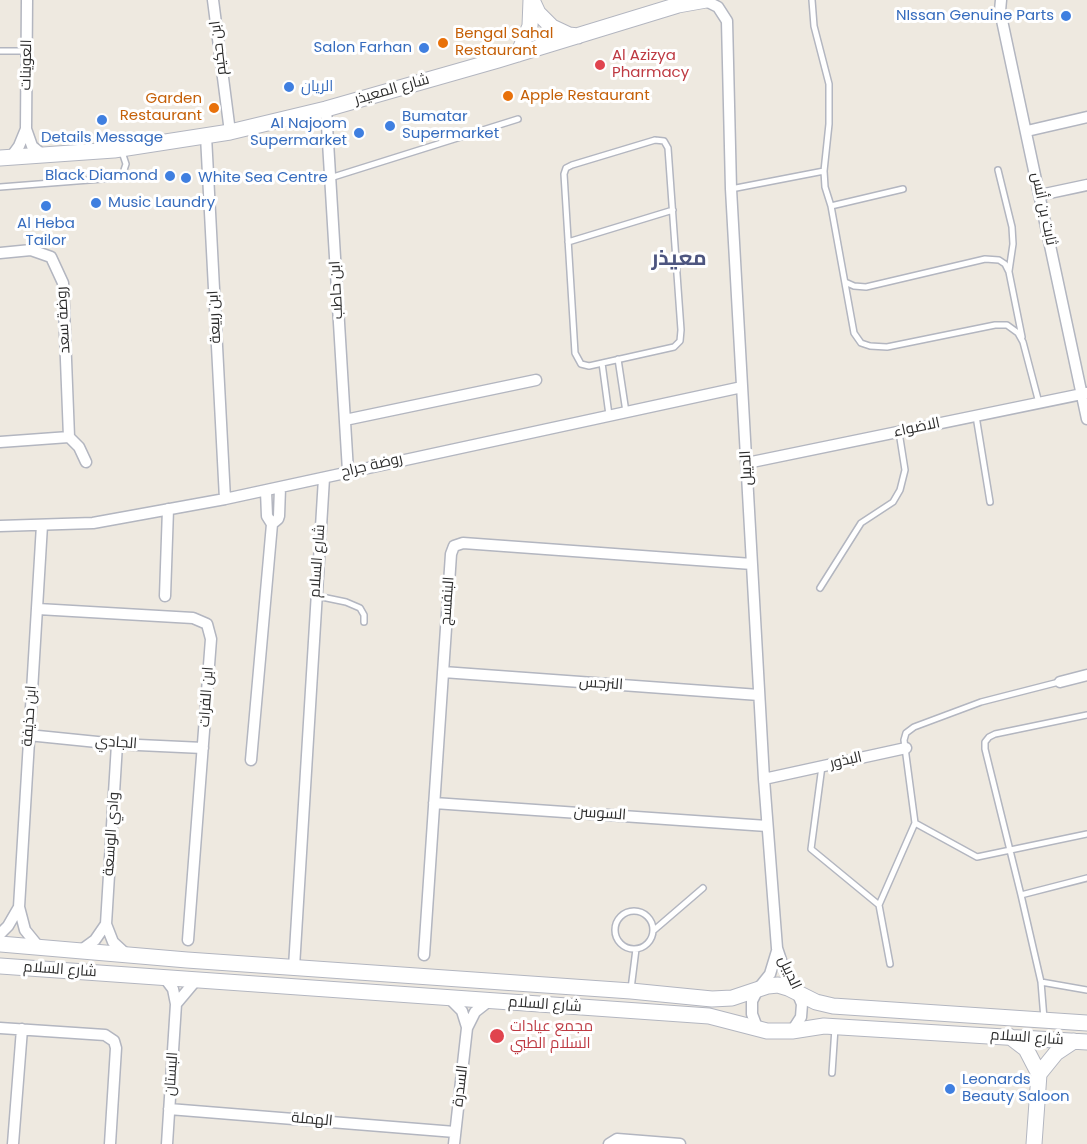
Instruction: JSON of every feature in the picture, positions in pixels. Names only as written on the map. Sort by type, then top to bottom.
[{"type":"main road","points":[[532,0],[538,13],[552,27],[578,36]]},
{"type":"main road","points":[[518,54],[530,26],[532,0]]},
{"type":"main road","name":"شارع المعيذر","points":[[5,157],[114,150],[230,132],[326,109],[678,5],[705,0]]},
{"type":"main road","name":"شارع السلام","points":[[0,944],[722,999],[778,986],[797,992],[816,1002],[833,1006],[1087,1023]]},
{"type":"main road","name":"شارع السلام","points":[[0,966],[709,1016],[758,1030],[792,1031],[835,1026],[1081,1042]]},
{"type":"main road","points":[[1008,1036],[1026,1049],[1039,1074],[1034,1144]]},
{"type":"main road","points":[[1039,1074],[1056,1053],[1081,1042]]},
{"type":"street","name":"العوينات","points":[[5,157],[19,146],[26,129],[27,0]]},
{"type":"street","name":"ابن حكيم","points":[[213,0],[230,132]]},
{"type":"street","name":"الديبل","points":[[705,0],[718,7],[727,21],[731,189],[764,780],[777,948],[785,972],[802,1004],[799,1022],[792,1031]]},
{"type":"street","name":"ثابت بن أنس","points":[[1001,0],[1000,10],[1084,394],[1087,419]]},
{"type":"street","name":"ابن حاطب","points":[[326,109],[348,471]]},
{"type":"street","points":[[1027,131],[1087,117]]},
{"type":"street","points":[[26,129],[32,146],[43,155]]},
{"type":"street","name":"ابن ربيعة","points":[[206,136],[225,499]]},
{"type":"street","points":[[1040,195],[1087,185]]},
{"type":"street","name":"روضة سعد","points":[[0,253],[31,250],[51,257],[63,283],[69,437]]},
{"type":"street","points":[[345,420],[536,380]]},
{"type":"street","name":"روضة جراح","points":[[0,526],[93,523],[225,499],[742,387]]},
{"type":"street","name":"الاضواء","points":[[747,463],[1084,394]]},
{"type":"street","points":[[0,442],[69,437],[79,447],[86,462]]},
{"type":"street","name":"شارع السلام","points":[[294,967],[324,478]]},
{"type":"street","points":[[272,524],[279,516],[280,488]]},
{"type":"street","points":[[251,760],[272,524],[267,516],[266,491]]},
{"type":"street","points":[[165,596],[168,509]]},
{"type":"street","name":"ابن حذيفة","points":[[38,946],[25,930],[19,907],[42,525]]},
{"type":"street","name":"البنفسج","points":[[424,955],[451,554],[454,546],[463,543],[752,564]]},
{"type":"street","name":"ابن الفرات","points":[[38,609],[193,618],[207,624],[211,639],[188,940]]},
{"type":"street","name":"النرجس","points":[[443,672],[759,695]]},
{"type":"street","points":[[1060,682],[1087,675]]},
{"type":"street","name":"الجادي","points":[[28,735],[117,744],[203,748]]},
{"type":"street","name":"وادي الوسعة","points":[[106,924],[117,744]]},
{"type":"street","name":"البذور","points":[[764,780],[906,748]]},
{"type":"street","name":"السوسن","points":[[434,803],[767,826]]},
{"type":"street","points":[[0,934],[8,926],[19,907]]},
{"type":"street","points":[[80,951],[95,940],[106,924]]},
{"type":"street","points":[[106,924],[113,942],[127,955]]},
{"type":"street","name":"الديبل","points":[[758,1030],[751,1008],[758,989],[774,966],[777,948]]},
{"type":"street","name":"البستان","points":[[164,977],[173,989],[176,1004],[167,1144]]},
{"type":"street","points":[[176,1004],[197,980]]},
{"type":"street","points":[[449,998],[462,1011],[468,1028]]},
{"type":"street","name":"السدرة","points":[[454,1144],[468,1028],[475,1012],[489,1001]]},
{"type":"street","points":[[0,1028],[105,1035],[114,1041],[116,1048],[110,1144]]},
{"type":"street","points":[[13,1144],[22,1029]]},
{"type":"street","name":"الهملة","points":[[169,1109],[455,1132]]},
{"type":"street","points":[[609,1144],[617,1139],[680,1144]]},
{"type":"lane","points":[[812,0],[814,26],[829,84],[830,124],[824,171],[825,187],[831,206],[854,333],[861,343],[887,347],[1006,325],[1012,328],[1023,342]]},
{"type":"lane","points":[[0,51],[28,51]]},
{"type":"lane","points":[[330,178],[518,119]]},
{"type":"lane","points":[[655,140],[664,141],[668,148],[673,210],[680,341],[674,347],[589,366],[581,364],[575,353],[568,242],[564,174],[566,168],[655,140]]},
{"type":"lane","points":[[0,187],[115,178],[123,173],[126,164],[123,155],[114,150]]},
{"type":"lane","points":[[998,170],[1012,227],[1013,244],[1009,272]]},
{"type":"lane","points":[[731,189],[824,171]]},
{"type":"lane","points":[[831,206],[903,189]]},
{"type":"lane","points":[[568,242],[673,210]]},
{"type":"lane","points":[[845,282],[854,286],[866,287],[992,258],[1005,264],[1009,272],[1023,342],[1039,403]]},
{"type":"lane","points":[[618,360],[626,412]]},
{"type":"lane","points":[[602,363],[609,415]]},
{"type":"lane","points":[[976,416],[990,502]]},
{"type":"lane","points":[[820,588],[861,523],[893,502],[900,490],[905,470],[899,432]]},
{"type":"lane","points":[[315,596],[346,602],[360,608],[364,615],[364,622]]},
{"type":"lane","points":[[890,964],[879,905],[915,823],[904,740],[906,733],[914,727],[981,702],[1060,682]]},
{"type":"lane","points":[[1044,1020],[1041,982],[985,742],[995,734],[1087,715]]},
{"type":"lane","points":[[822,766],[812,849],[879,905]]},
{"type":"lane","points":[[915,823],[977,857],[1087,834]]},
{"type":"lane","points":[[1021,895],[1087,878]]},
{"type":"lane","points":[[653,931],[703,888]]},
{"type":"lane","points":[[632,911],[643,913],[651,921],[653,931],[646,945],[636,950],[626,948],[618,940],[615,930],[619,919],[632,911]]},
{"type":"lane","points":[[631,991],[636,950]]},
{"type":"lane","points":[[1041,982],[1087,990]]},
{"type":"lane","points":[[832,1073],[835,1026]]},
{"type":"place","name":"NIssan Genuine Parts","points":[[1066,16]]},
{"type":"place","name":"Bengal Sahal Restaurant","points":[[443,43]]},
{"type":"place","name":"Salon Farhan","points":[[424,48]]},
{"type":"place","name":"Al Azizya Pharmacy","points":[[600,65]]},
{"type":"place","name":"الريان","points":[[289,87]]},
{"type":"place","name":"Apple Restaurant","points":[[508,96]]},
{"type":"place","name":"Garden Restaurant","points":[[214,108]]},
{"type":"place","name":"Details Message","points":[[102,120]]},
{"type":"place","name":"Bumatar Supermarket","points":[[390,126]]},
{"type":"place","name":"Al Najoom Supermarket","points":[[359,133]]},
{"type":"place","name":"Black Diamond","points":[[170,176]]},
{"type":"place","name":"White Sea Centre","points":[[186,178]]},
{"type":"place","name":"Music Laundry","points":[[96,203]]},
{"type":"place","name":"Al Heba Tailor","points":[[46,206]]},
{"type":"place","name":"مجمع عيادات السلام الطبي","points":[[497,1036]]},
{"type":"place","name":"Leonards Beauty Saloon","points":[[950,1089]]},
{"type":"district","name":"معيذر","points":[[679,260]]}]
